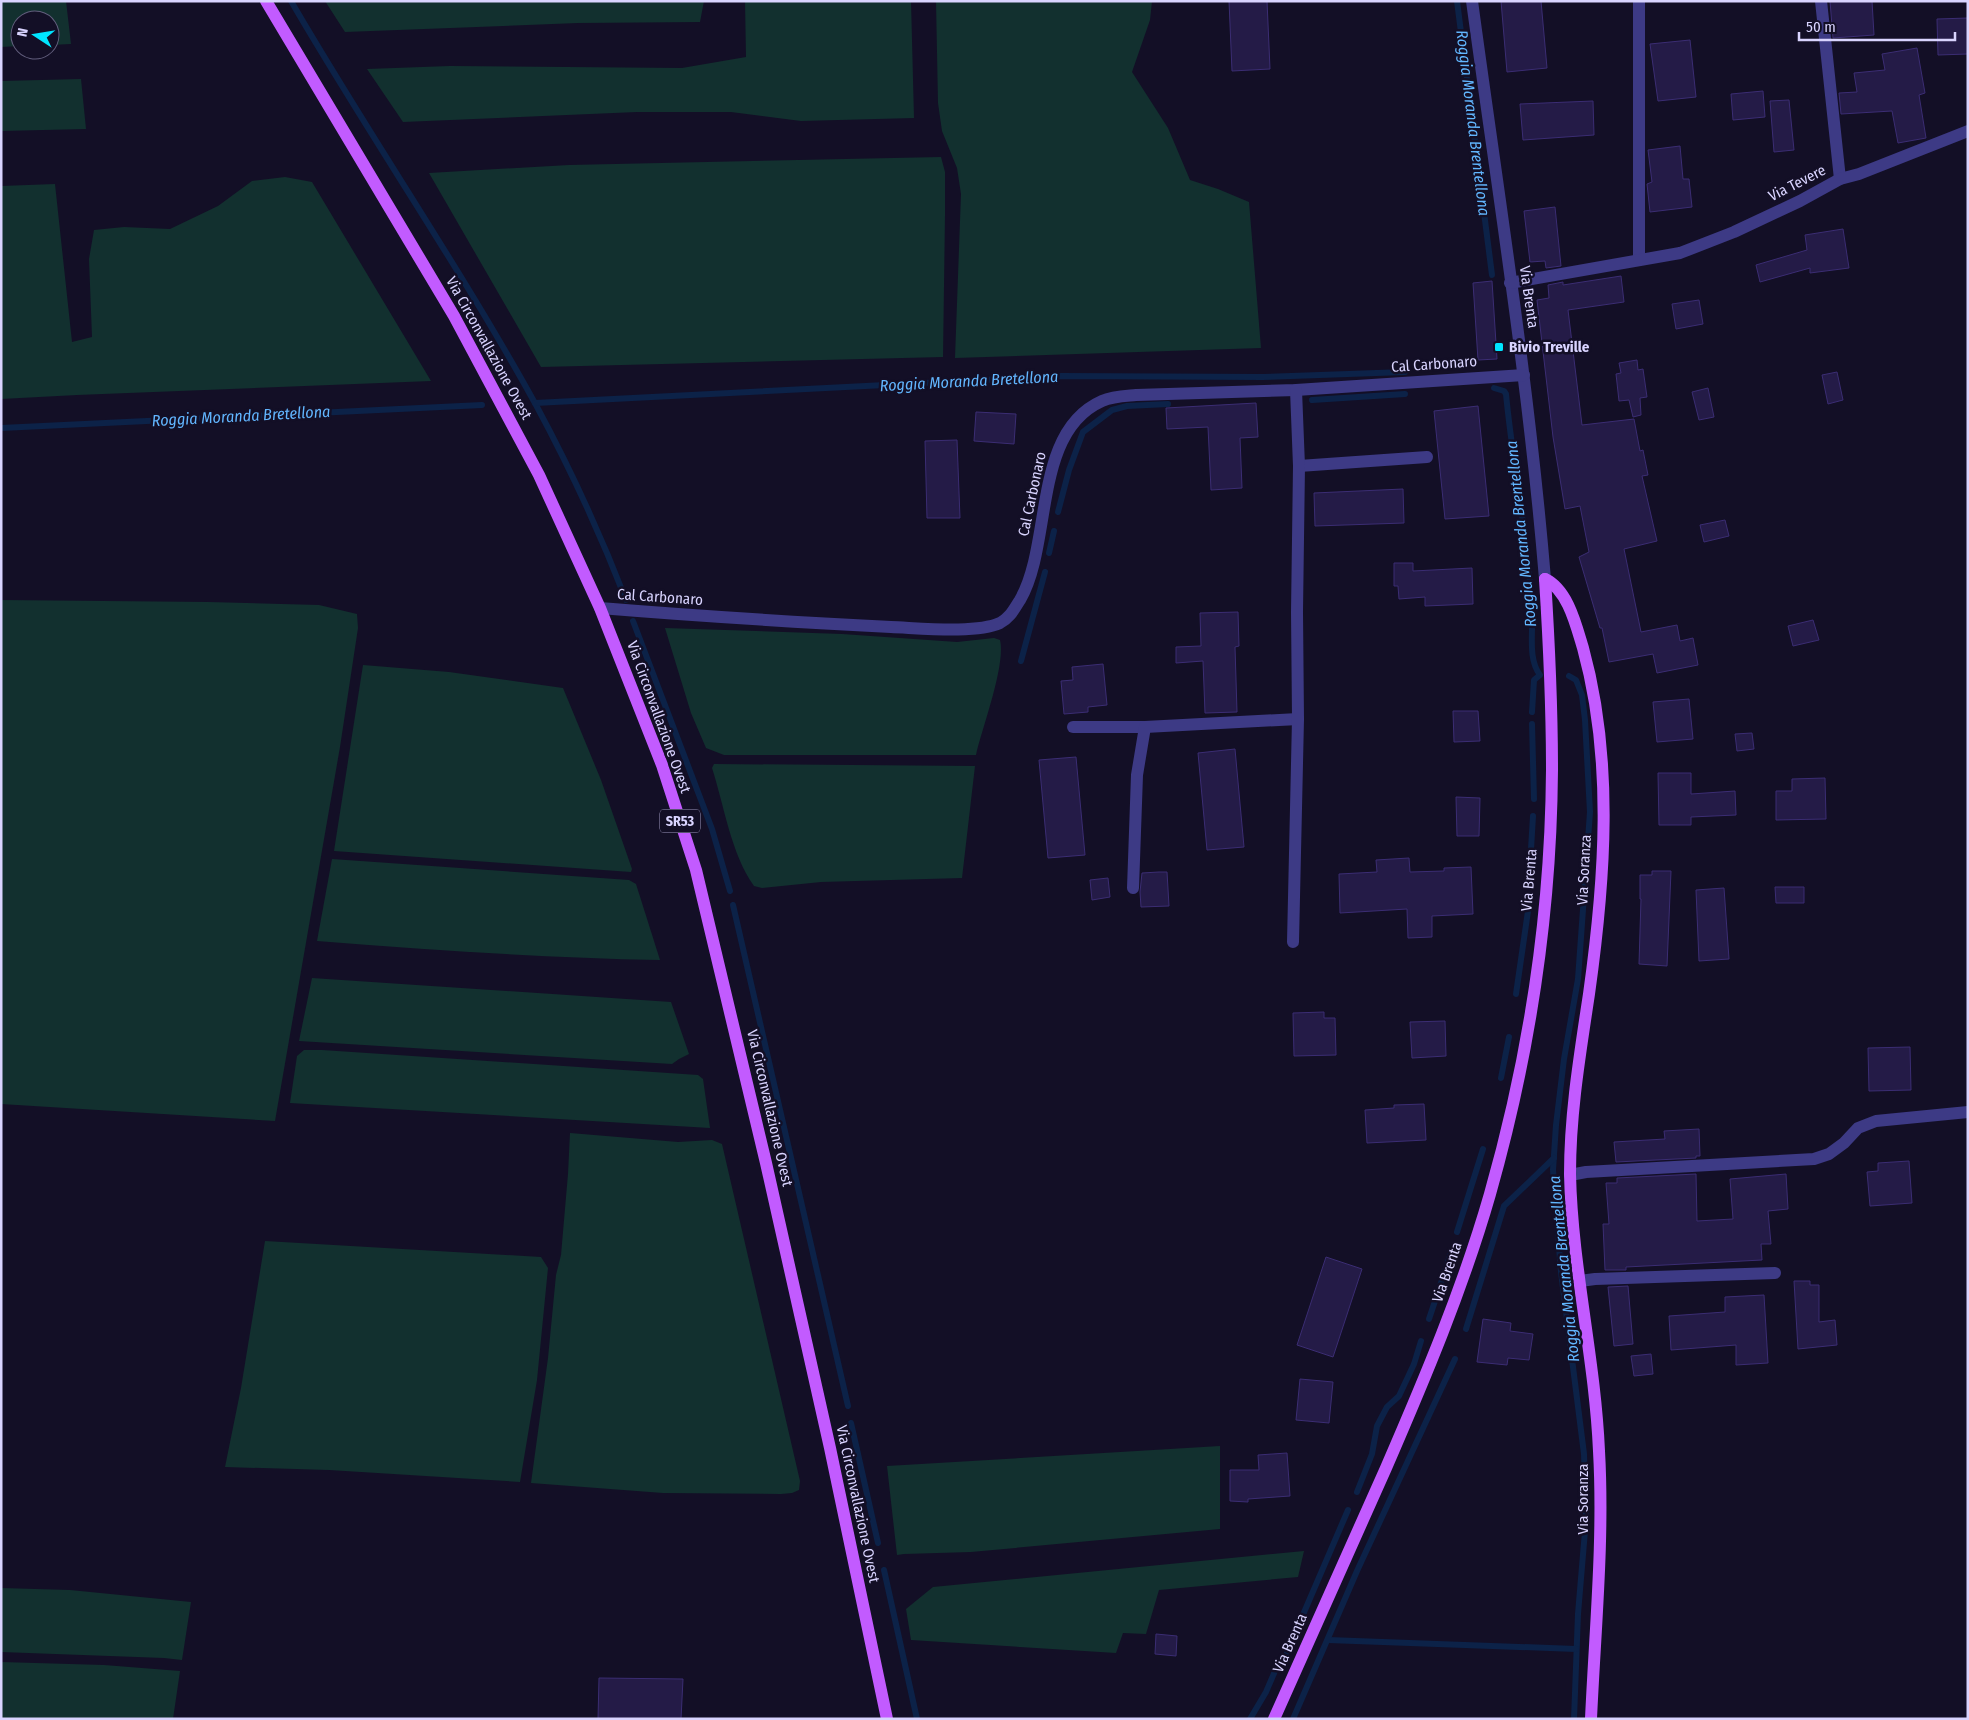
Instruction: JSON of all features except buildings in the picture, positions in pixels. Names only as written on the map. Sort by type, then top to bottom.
[{"type":"main road","name":"Via Circonvallazione Ovest","points":[[266,1],[454,316],[539,475],[600,608],[662,765],[696,870],[766,1163],[832,1457],[886,1719]]},
{"type":"main road","name":"Via Soranza","points":[[1545,579],[1557,587],[1571,613],[1588,666],[1598,720],[1604,781],[1600,895],[1572,1113],[1570,1175],[1580,1281],[1594,1374],[1600,1453],[1600,1534],[1591,1719]]},
{"type":"main road","name":"Via Brenta","points":[[1274,1719],[1436,1352],[1490,1194],[1508,1122],[1529,1019],[1540,943],[1547,869],[1552,772],[1551,683],[1545,579]]},
{"type":"street","name":"Via Brenta","points":[[1472,1],[1524,375],[1545,579]]},
{"type":"street","points":[[1639,1],[1639,260]]},
{"type":"street","points":[[1821,1],[1840,179]]},
{"type":"street","name":"Via Tevere","points":[[1510,283],[1680,253],[1800,201],[1840,179],[1859,174],[1968,131]]},
{"type":"street","name":"Cal Carbonaro","points":[[600,608],[712,617],[950,630],[998,624],[1011,615],[1026,590],[1036,556],[1058,450],[1078,417],[1103,400],[1136,395],[1296,390],[1524,375]]},
{"type":"street","points":[[1294,942],[1298,720],[1299,466],[1296,390]]},
{"type":"street","points":[[1299,466],[1427,457]]},
{"type":"street","points":[[1074,727],[1145,727],[1298,720]]},
{"type":"street","points":[[1133,888],[1137,775],[1145,727]]},
{"type":"street","points":[[1570,1175],[1586,1172],[1814,1159],[1829,1154],[1844,1143],[1858,1128],[1876,1121],[1968,1112]]},
{"type":"street","points":[[1580,1281],[1775,1273]]},
{"type":"green space","points":[[1,1],[66,1],[71,44],[60,45],[60,10],[10,10],[10,47],[1,47]]},
{"type":"green space","points":[[325,1],[704,1],[700,22],[578,23],[345,32]]},
{"type":"green space","points":[[745,1],[911,1],[914,118],[801,121],[731,112],[637,112],[403,122],[367,69],[450,66],[682,68],[746,57]]},
{"type":"green space","points":[[936,1],[1152,1],[1150,20],[1132,72],[1168,128],[1190,180],[1249,202],[1261,348],[955,358],[961,194],[957,168],[942,131],[938,103]]},
{"type":"green space","points":[[81,79],[86,129],[1,131],[1,81]]},
{"type":"green space","points":[[941,157],[945,172],[943,357],[541,367],[429,173],[569,165]]},
{"type":"green space","points":[[285,177],[312,182],[431,381],[1,399],[1,186],[55,184],[72,342],[92,337],[89,259],[94,230],[124,227],[170,229],[218,206],[252,181]]},
{"type":"green space","points":[[1,600],[319,605],[357,614],[358,628],[340,747],[275,1121],[1,1104]]},
{"type":"green space","points":[[665,628],[842,634],[957,642],[994,638],[1000,640],[1000,665],[976,755],[724,755],[706,748],[691,713]]},
{"type":"green space","points":[[363,665],[449,672],[563,688],[601,780],[632,869],[631,872],[334,851]]},
{"type":"green space","points":[[714,764],[975,766],[962,878],[821,882],[762,888],[754,886],[739,859],[729,829],[712,768]]},
{"type":"green space","points":[[332,859],[629,880],[636,884],[660,960],[488,953],[317,941]]},
{"type":"green space","points":[[312,978],[671,1002],[689,1054],[672,1064],[299,1041]]},
{"type":"green space","points":[[304,1050],[698,1075],[703,1079],[710,1128],[290,1103],[297,1056]]},
{"type":"green space","points":[[570,1133],[678,1142],[712,1140],[722,1144],[800,1481],[799,1490],[781,1494],[663,1493],[531,1483],[548,1358],[556,1275],[561,1255]]},
{"type":"green space","points":[[265,1241],[541,1257],[548,1268],[537,1380],[520,1482],[329,1470],[225,1467],[241,1388]]},
{"type":"green space","points":[[1220,1446],[1220,1529],[971,1552],[897,1555],[887,1466]]},
{"type":"green space","points":[[1304,1551],[1298,1577],[1159,1590],[1146,1634],[1123,1633],[1116,1653],[911,1640],[906,1609],[933,1587]]},
{"type":"green space","points":[[1,1588],[70,1590],[191,1602],[182,1660],[1,1652]]},
{"type":"green space","points":[[1,1662],[104,1665],[180,1671],[173,1719],[1,1719]]},
{"type":"waterway","points":[[291,1],[477,303],[536,405],[584,501],[626,600]]},
{"type":"waterway","name":"Roggia Moranda Brentellona","points":[[1457,1],[1492,275]]},
{"type":"waterway","name":"Roggia Moranda Bretellona","points":[[535,403],[1062,376],[1263,377],[1405,372]]},
{"type":"waterway","name":"Roggia Moranda Brentellona","points":[[1494,388],[1504,391],[1506,394],[1528,560],[1532,615],[1532,654],[1536,669],[1540,675],[1534,680],[1532,712]]},
{"type":"waterway","points":[[1312,400],[1405,394]]},
{"type":"waterway","points":[[1058,512],[1069,470],[1083,432],[1112,410],[1127,406],[1168,404]]},
{"type":"waterway","name":"Roggia Moranda Bretellona","points":[[1,428],[482,405]]},
{"type":"waterway","points":[[1049,553],[1054,531]]},
{"type":"waterway","points":[[1021,661],[1045,572]]},
{"type":"waterway","points":[[633,621],[712,829],[730,891]]},
{"type":"waterway","name":"Roggia Moranda Brentellona","points":[[1569,676],[1576,680],[1582,695],[1590,812],[1578,979],[1564,1059],[1553,1170],[1561,1272],[1584,1454],[1586,1519],[1578,1614],[1574,1719]]},
{"type":"waterway","points":[[1532,724],[1534,799]]},
{"type":"waterway","points":[[1530,866],[1533,816]]},
{"type":"waterway","points":[[733,905],[848,1406]]},
{"type":"waterway","points":[[1516,994],[1528,911]]},
{"type":"waterway","points":[[1501,1078],[1509,1037]]},
{"type":"waterway","points":[[1457,1232],[1483,1149]]},
{"type":"waterway","points":[[1466,1329],[1504,1206],[1554,1158]]},
{"type":"waterway","points":[[1429,1319],[1451,1253]]},
{"type":"waterway","points":[[1357,1492],[1372,1454],[1377,1426],[1387,1407],[1399,1396],[1414,1364],[1421,1341]]},
{"type":"waterway","points":[[1293,1719],[1357,1571],[1455,1359]]},
{"type":"waterway","points":[[851,1423],[878,1543]]},
{"type":"waterway","points":[[1287,1652],[1348,1510]]},
{"type":"waterway","points":[[884,1570],[917,1719]]},
{"type":"waterway","points":[[1328,1640],[1576,1649]]},
{"type":"waterway","points":[[1250,1719],[1266,1692],[1275,1671]]},
{"type":"place","name":"Bivio Treville","points":[[1499,347]]}]
